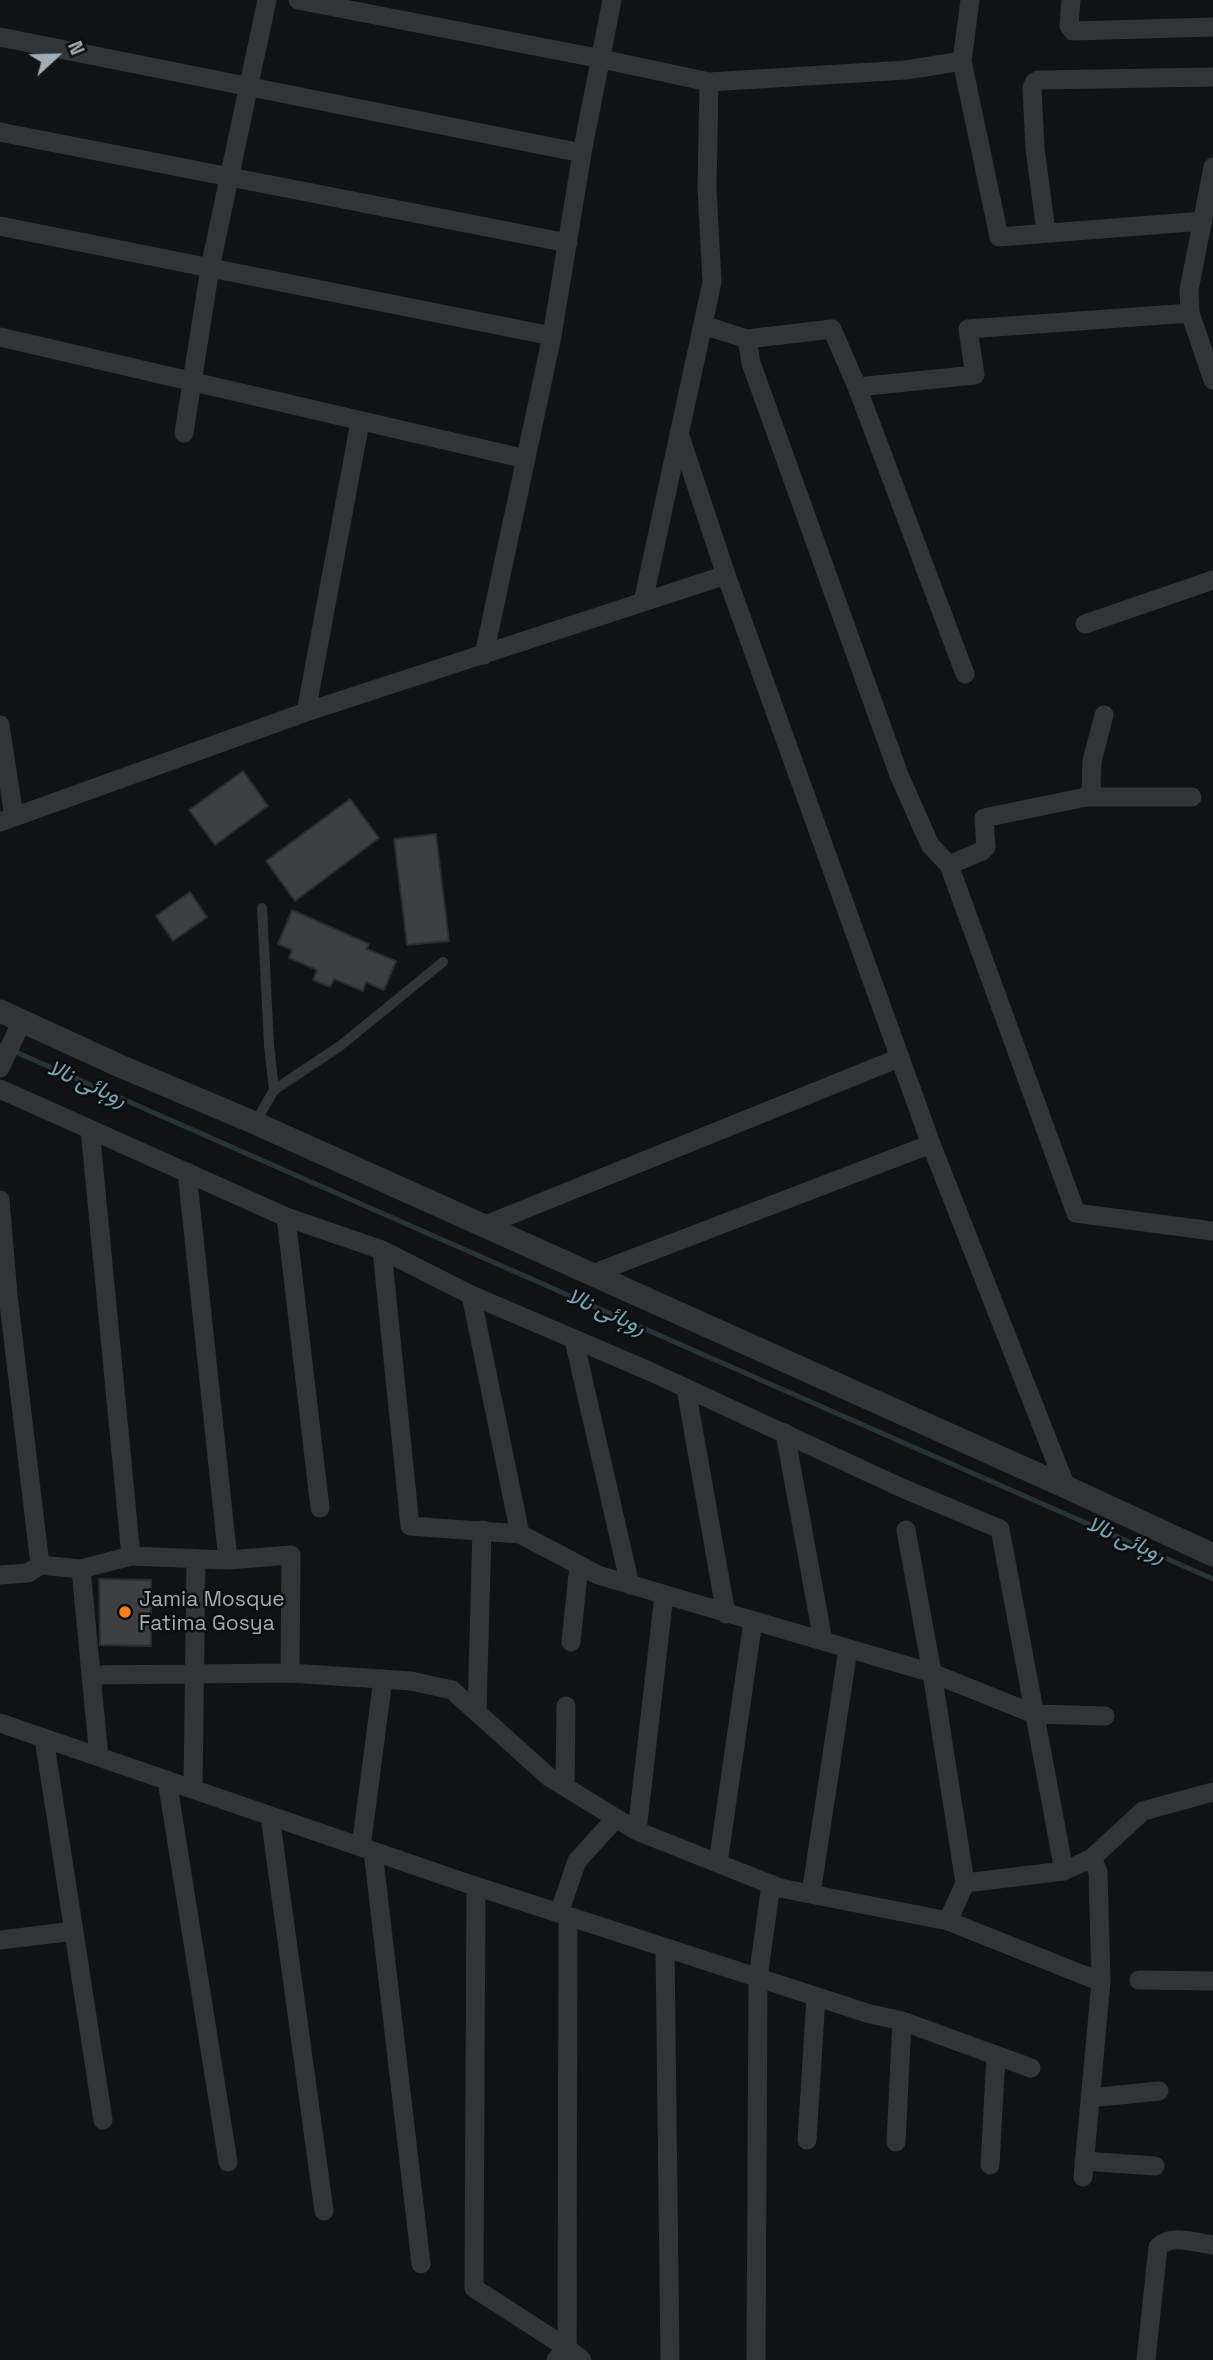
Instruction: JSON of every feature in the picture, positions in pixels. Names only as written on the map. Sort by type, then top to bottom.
[{"type":"street","points":[[184,433],[210,268],[267,0]]},
{"type":"street","points":[[298,0],[709,82],[906,70],[962,61]]},
{"type":"street","points":[[484,655],[552,336],[582,153],[612,0]]},
{"type":"street","points":[[970,0],[962,61],[999,237],[1203,221]]},
{"type":"street","points":[[1071,0],[1069,26],[1073,31],[1213,27]]},
{"type":"street","points":[[0,37],[582,153]]},
{"type":"street","points":[[1046,232],[1035,148],[1034,83],[1039,80],[1213,77]]},
{"type":"street","points":[[643,602],[712,282],[707,189],[709,82]]},
{"type":"street","points":[[0,132],[568,243]]},
{"type":"street","points":[[1213,167],[1189,290],[1190,313],[1213,380]]},
{"type":"street","points":[[0,226],[552,336]]},
{"type":"street","points":[[857,387],[975,375],[968,329],[1190,313]]},
{"type":"street","points":[[703,325],[747,339],[832,329],[857,387],[965,674]]},
{"type":"street","points":[[0,337],[526,459]]},
{"type":"street","points":[[747,339],[751,363],[899,775],[930,845],[949,865],[1076,1213],[1213,1231]]},
{"type":"street","points":[[306,712],[360,422]]},
{"type":"street","points":[[679,433],[726,575],[899,1058],[1066,1487]]},
{"type":"street","points":[[0,725],[7,819],[306,712],[726,575]]},
{"type":"street","points":[[1085,624],[1213,580]]},
{"type":"street","points":[[1086,797],[1091,792],[1092,761],[1104,715]]},
{"type":"street","points":[[949,865],[986,847],[984,818],[1086,797],[1192,797]]},
{"type":"street","points":[[0,1011],[20,1024],[255,1123],[1213,1555]]},
{"type":"street","points":[[0,1068],[20,1024]]},
{"type":"street","points":[[483,1226],[899,1058]]},
{"type":"street","points":[[0,1088],[286,1217],[382,1250],[471,1295],[785,1433],[902,1488],[1000,1529],[1063,1871]]},
{"type":"street","points":[[90,1129],[131,1556]]},
{"type":"street","points":[[592,1274],[931,1143]]},
{"type":"street","points":[[187,1172],[228,1560]]},
{"type":"street","points":[[0,1200],[4,1297],[40,1565]]},
{"type":"street","points":[[286,1217],[320,1508]]},
{"type":"street","points":[[382,1250],[410,1526],[520,1534],[598,1575],[932,1673],[1034,1714],[1105,1716]]},
{"type":"street","points":[[471,1295],[520,1534]]},
{"type":"street","points":[[574,1340],[630,1585]]},
{"type":"street","points":[[685,1389],[726,1614]]},
{"type":"street","points":[[785,1433],[823,1641]]},
{"type":"street","points":[[906,1530],[965,1883],[948,1922]]},
{"type":"street","points":[[477,1711],[482,1531]]},
{"type":"street","points":[[0,1575],[28,1573],[40,1565],[81,1569],[131,1556],[228,1560],[291,1555],[290,1673]]},
{"type":"street","points":[[193,1789],[197,1559]]},
{"type":"street","points":[[571,1642],[579,1565]]},
{"type":"street","points":[[81,1569],[99,1757]]},
{"type":"street","points":[[637,1831],[664,1595]]},
{"type":"street","points":[[718,1863],[753,1621]]},
{"type":"street","points":[[811,1894],[848,1649]]},
{"type":"street","points":[[91,1675],[290,1673],[411,1681],[452,1690],[549,1777],[637,1831],[771,1884],[948,1922],[1101,1982]]},
{"type":"street","points":[[383,1679],[367,1849],[421,2264]]},
{"type":"street","points":[[565,1786],[566,1706]]},
{"type":"street","points":[[0,1723],[563,1915],[870,2014],[902,2021],[1031,2068]]},
{"type":"street","points":[[44,1738],[103,2120]]},
{"type":"street","points":[[167,1780],[228,2162]]},
{"type":"street","points":[[965,1883],[1063,1871],[1092,1858],[1143,1811],[1213,1792]]},
{"type":"street","points":[[270,1816],[324,2211]]},
{"type":"street","points":[[568,2356],[563,1915],[577,1861],[616,1818]]},
{"type":"street","points":[[1092,1858],[1098,1872],[1101,1982],[1083,2169],[1155,2166]]},
{"type":"street","points":[[756,2360],[758,1978],[771,1884]]},
{"type":"street","points":[[476,1886],[474,2288],[568,2356]]},
{"type":"street","points":[[0,1940],[74,1931]]},
{"type":"street","points":[[665,1948],[670,2360]]},
{"type":"street","points":[[1139,1980],[1213,1981]]},
{"type":"street","points":[[807,2140],[816,1997]]},
{"type":"street","points":[[897,2142],[902,2021]]},
{"type":"street","points":[[990,2165],[996,2055]]},
{"type":"street","points":[[1090,2098],[1159,2091]]},
{"type":"street","points":[[1146,2360],[1158,2247],[1163,2241],[1170,2239],[1213,2244]]},
{"type":"lane","points":[[262,908],[274,1090]]},
{"type":"lane","points":[[255,1123],[274,1090],[340,1046],[443,962]]},
{"type":"building","points":[[243,771],[268,806],[215,845],[189,810]]},
{"type":"building","points":[[350,799],[379,838],[295,901],[266,861]]},
{"type":"building","points":[[436,834],[449,941],[407,945],[394,839]]},
{"type":"building","points":[[190,892],[207,917],[173,941],[156,916]]},
{"type":"building","points":[[292,910],[369,944],[367,949],[396,961],[384,990],[366,982],[363,991],[334,979],[330,987],[313,980],[317,970],[289,958],[292,950],[278,944]]},
{"type":"building","name":"Jamia Mosque Fatima Gosya","points":[[99,1579],[151,1580],[151,1646],[100,1645]]},
{"type":"waterway","name":"روہائی نالا","points":[[0,1045],[1213,1579]]},
{"type":"place","name":"Jamia Mosque Fatima Gosya","points":[[125,1612]]}]
